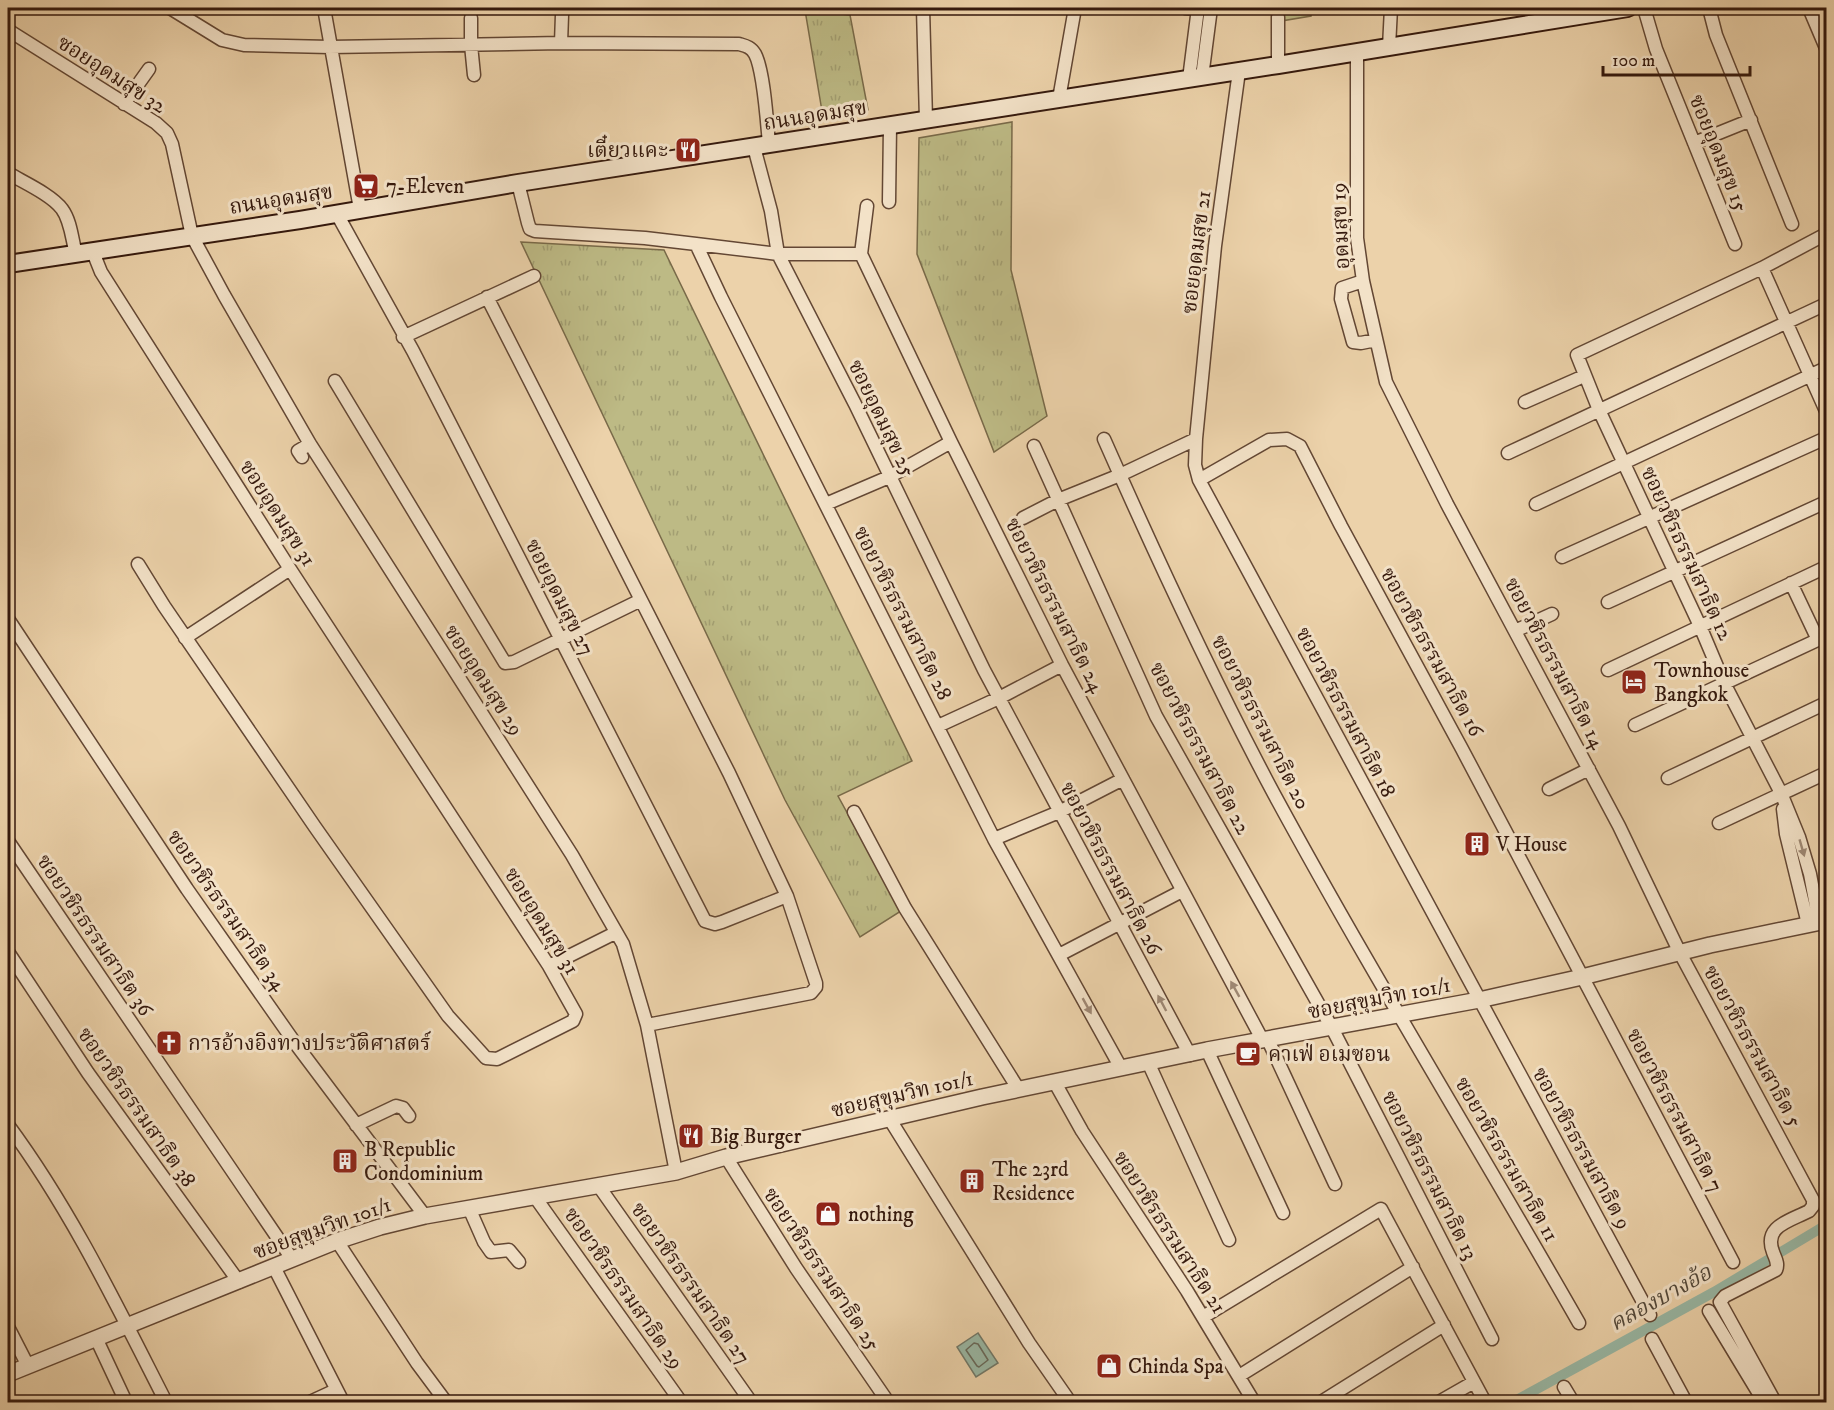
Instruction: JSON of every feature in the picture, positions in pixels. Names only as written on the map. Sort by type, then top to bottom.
[{"type":"main road","name":"ถนนอุดมสุข","points":[[8,264],[337,214],[518,183],[1628,8]]},
{"type":"street","points":[[170,8],[222,40],[244,45],[330,47],[561,43],[562,15]]},
{"type":"street","points":[[324,8],[360,209]]},
{"type":"street","points":[[923,8],[926,120]]},
{"type":"street","points":[[1059,99],[1075,8]]},
{"type":"street","points":[[1185,8],[1203,11],[1195,78]]},
{"type":"street","points":[[1389,47],[1392,8]]},
{"type":"street","name":"ซอยอุดมสุข 15","points":[[1644,8],[1656,49],[1735,244]]},
{"type":"street","points":[[1709,8],[1716,35],[1792,224]]},
{"type":"street","points":[[1809,8],[1827,48]]},
{"type":"street","points":[[1278,17],[1278,65]]},
{"type":"street","points":[[471,18],[474,75]]},
{"type":"street","name":"ซอยอุดมสุข 32","points":[[8,30],[156,123],[167,133],[172,144],[192,236]]},
{"type":"street","name":"ซอยอุดมสุข 25","points":[[561,43],[740,44],[749,46],[755,53],[760,67],[762,146],[778,254],[855,404],[999,698]]},
{"type":"street","name":"อุดมสุข 19","points":[[1358,52],[1357,238],[1363,282],[1376,340],[1386,382],[1392,394]]},
{"type":"street","points":[[124,104],[149,69]]},
{"type":"street","name":"ซอยอุดมสุข 21","points":[[1196,439],[1215,246],[1239,71]]},
{"type":"street","points":[[1694,143],[1751,120]]},
{"type":"street","points":[[889,202],[890,126]]},
{"type":"street","points":[[8,173],[53,200],[62,209],[67,219],[75,254]]},
{"type":"street","points":[[518,183],[530,229],[535,231],[645,238],[778,254],[861,254],[867,206]]},
{"type":"street","name":"ซอยอุดมสุข 27","points":[[337,214],[404,337],[705,921],[715,924],[722,922],[787,896]]},
{"type":"street","points":[[1827,234],[1762,268],[1827,411]]},
{"type":"street","name":"ซอยอุดมสุข 29","points":[[192,236],[310,444],[572,855],[627,954],[647,1025],[676,1172]]},
{"type":"street","name":"ซอยวชิรธรรมสาธิต 28","points":[[696,244],[994,839],[1121,1068]]},
{"type":"street","name":"ซอยอุดมสุข 31","points":[[93,252],[101,272],[290,569],[549,966],[576,1014],[571,1023],[497,1059],[486,1058],[442,1008],[185,638],[138,564]]},
{"type":"street","name":"ซอยวชิรธรรมสาธิต 24","points":[[861,254],[1062,665],[1182,891],[1265,1040],[1335,1184]]},
{"type":"street","name":"ซอยวชิรธรรมสาธิต 12","points":[[1762,268],[1579,353],[1577,359],[1724,683],[1781,793],[1799,837],[1810,874],[1818,923]]},
{"type":"street","points":[[404,337],[534,276]]},
{"type":"street","points":[[1363,282],[1342,288],[1341,299],[1353,342],[1376,340]]},
{"type":"street","points":[[487,297],[729,773],[787,896],[816,983],[811,993],[647,1025]]},
{"type":"street","points":[[1508,453],[1827,304]]},
{"type":"street","points":[[1536,504],[1827,368]]},
{"type":"street","points":[[1525,402],[1584,376]]},
{"type":"street","points":[[335,381],[505,663],[514,662],[641,600]]},
{"type":"street","name":"ซอยวชิรธรรมสาธิต 14","points":[[1392,394],[1447,504],[1619,826],[1680,953]]},
{"type":"street","points":[[1562,556],[1827,438]]},
{"type":"street","name":"ซอยวชิรธรรมสาธิต 20","points":[[1104,439],[1231,711],[1399,1016]]},
{"type":"street","points":[[1023,518],[1196,439]]},
{"type":"street","name":"ซอยวชิรธรรมสาธิต 18","points":[[1196,439],[1195,465],[1199,480],[1479,1000]]},
{"type":"street","name":"ซอยวชิรธรรมสาธิต 16","points":[[1199,480],[1269,440],[1287,439],[1300,446],[1582,977]]},
{"type":"street","points":[[826,504],[889,477],[951,442]]},
{"type":"street","points":[[302,457],[298,451],[310,444]]},
{"type":"street","name":"ซอยวชิรธรรมสาธิต 22","points":[[1034,446],[1156,716],[1332,1029]]},
{"type":"street","points":[[1608,602],[1827,502]]},
{"type":"street","points":[[1608,670],[1827,567]]},
{"type":"street","points":[[185,638],[290,569]]},
{"type":"street","points":[[1635,725],[1822,638],[1791,583]]},
{"type":"street","points":[[1515,631],[1552,614]]},
{"type":"street","name":"ซอยวชิรธรรมสาธิต 34","points":[[8,619],[187,889],[295,1043],[425,1216]]},
{"type":"street","points":[[938,726],[999,698],[1062,665]]},
{"type":"street","name":"ซอยวชิรธรรมสาธิต 26","points":[[999,698],[1190,1055]]},
{"type":"street","points":[[1668,778],[1827,703]]},
{"type":"street","points":[[1549,789],[1588,769]]},
{"type":"street","points":[[1719,823],[1827,773]]},
{"type":"street","points":[[994,839],[1059,812],[1123,779]]},
{"type":"street","points":[[854,812],[904,908],[1019,1090]]},
{"type":"street","name":"ซอยวชิรธรรมสาธิต 36","points":[[8,841],[292,1259]]},
{"type":"street","points":[[1059,955],[1182,891]]},
{"type":"street","name":"ซอยสุขุมวิท 101/1","points":[[8,1374],[337,1241],[380,1227],[425,1216],[676,1172],[726,1157],[889,1118],[1054,1082],[1207,1050],[1332,1029],[1479,1000],[1818,923]]},
{"type":"street","points":[[549,966],[615,933]]},
{"type":"street","name":"ซอยวชิรธรรมสาธิต 38","points":[[8,952],[88,1073],[239,1282]]},
{"type":"street","name":"ซอยวชิรธรรมสาธิต 5","points":[[1680,953],[1813,1200],[1813,1206],[1809,1212],[1774,1230],[1770,1236],[1770,1244],[1778,1264],[1776,1270],[1725,1296],[1720,1302],[1775,1402]]},
{"type":"street","name":"ซอยวชิรธรรมสาธิต 7","points":[[1582,977],[1732,1262]]},
{"type":"street","name":"ซอยวชิรธรรมสาธิต 9","points":[[1479,1000],[1650,1315]]},
{"type":"street","name":"ซอยวชิรธรรมสาธิต 11","points":[[1399,1016],[1489,1164],[1579,1323]]},
{"type":"street","name":"ซอยวชิรธรรมสาธิต 13","points":[[1332,1029],[1492,1339]]},
{"type":"street","points":[[1207,1050],[1283,1213]]},
{"type":"street","points":[[1148,1062],[1229,1240]]},
{"type":"street","name":"ซอยวชิรธรรมสาธิต 21","points":[[1054,1082],[1082,1131],[1203,1317],[1254,1402]]},
{"type":"street","points":[[356,1125],[396,1106],[403,1108],[409,1116]]},
{"type":"street","points":[[889,1118],[1029,1342],[1070,1402]]},
{"type":"street","points":[[8,1125],[74,1226],[166,1402]]},
{"type":"street","name":"ซอยวชิรธรรมสาธิต 25","points":[[726,1157],[796,1268],[888,1402]]},
{"type":"street","name":"ซอยวชิรธรรมสาธิต 27","points":[[598,1185],[751,1402]]},
{"type":"street","name":"ซอยวชิรธรรมสาธิต 29","points":[[535,1197],[681,1402]]},
{"type":"street","points":[[469,1208],[491,1252],[509,1250],[519,1262]]},
{"type":"street","points":[[1203,1317],[1378,1210],[1383,1210],[1485,1402]]},
{"type":"street","points":[[337,1241],[417,1363],[446,1402]]},
{"type":"street","points":[[274,1267],[343,1402]]},
{"type":"street","points":[[1239,1377],[1413,1267]]},
{"type":"street","points":[[1709,1311],[1764,1402]]},
{"type":"street","points":[[1321,1402],[1444,1325]]},
{"type":"street","points":[[8,1327],[28,1366]]},
{"type":"street","points":[[96,1338],[126,1402]]},
{"type":"street","points":[[1652,1339],[1686,1402]]},
{"type":"street","points":[[1440,1402],[1474,1382]]},
{"type":"street","points":[[1564,1387],[1569,1401]]},
{"type":"street","points":[[310,1402],[336,1390]]},
{"type":"green space","points":[[1246,8],[1311,8],[1311,16],[1275,22],[1275,12]]},
{"type":"green space","points":[[805,10],[850,15],[868,110],[823,117]]},
{"type":"green space","points":[[1012,122],[1011,270],[1047,416],[994,452],[917,254],[919,138]]},
{"type":"green space","points":[[521,242],[664,250],[912,761],[838,796],[901,911],[860,937],[785,800]]},
{"type":"water","points":[[978,1333],[998,1363],[976,1377],[957,1347]]},
{"type":"waterway","name":"คลองบางอ้อ","points":[[1513,1402],[1714,1292],[1826,1225]]},
{"type":"place","name":"เตี๋ยวแคะ","points":[[688,150]]},
{"type":"place","name":"7-Eleven","points":[[366,186]]},
{"type":"place","name":"Townhouse Bangkok","points":[[1634,682]]},
{"type":"place","name":"V House","points":[[1477,844]]},
{"type":"place","name":"การอ้างอิงทางประวัติศาสตร์","points":[[169,1043]]},
{"type":"place","name":"คาเฟ่ อเมซอน","points":[[1248,1054]]},
{"type":"place","name":"Big Burger","points":[[691,1136]]},
{"type":"place","name":"B Republic Condominium","points":[[345,1161]]},
{"type":"place","name":"The 23rd Residence","points":[[972,1181]]},
{"type":"place","name":"nothing","points":[[828,1214]]},
{"type":"place","name":"Chinda Spa","points":[[1109,1366]]}]
